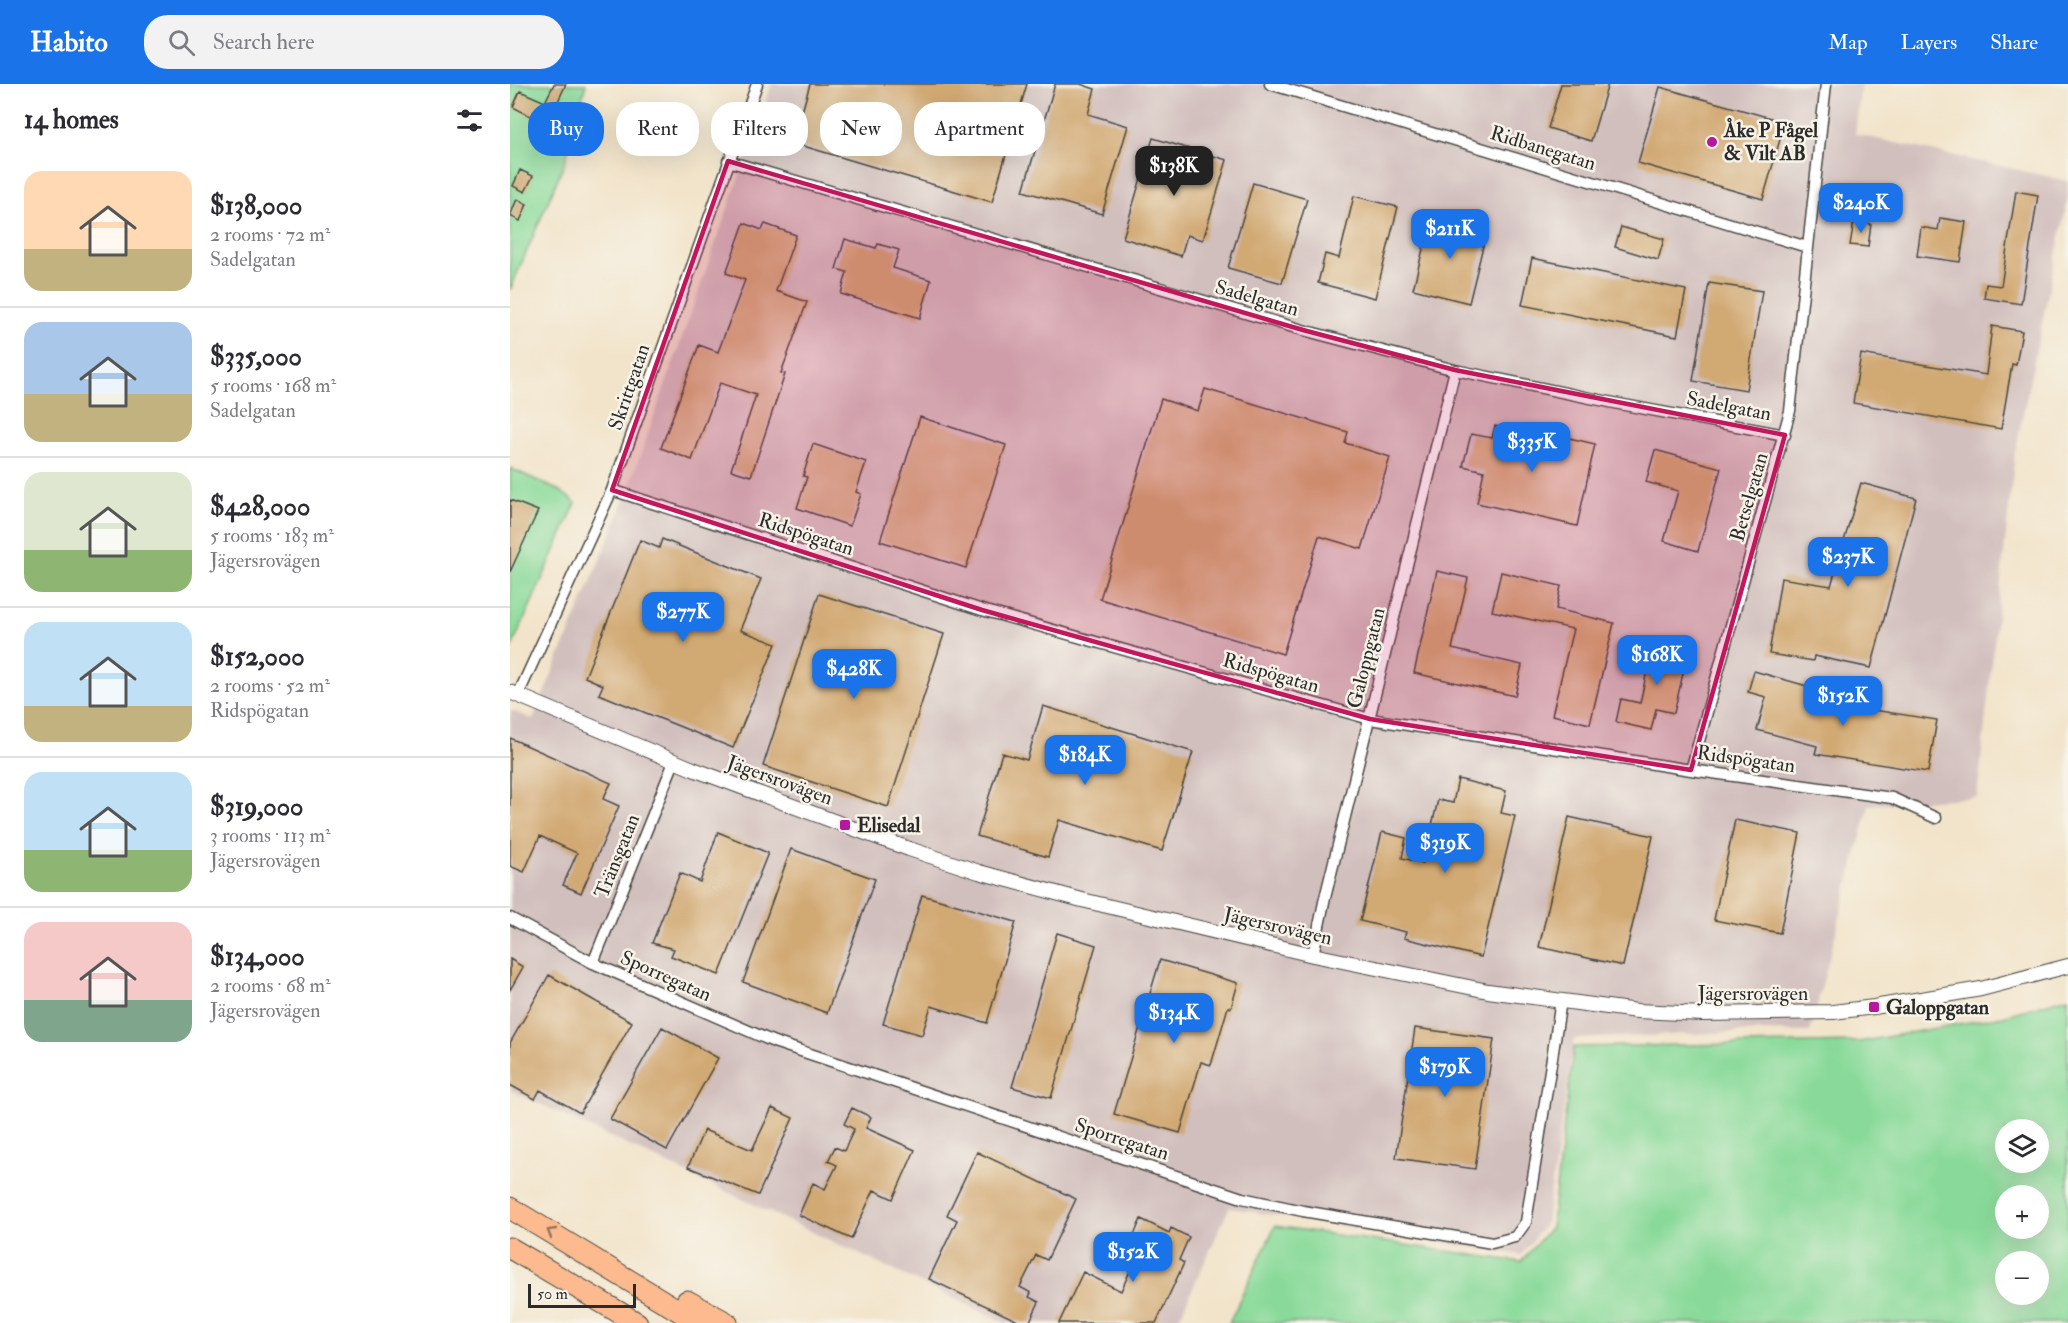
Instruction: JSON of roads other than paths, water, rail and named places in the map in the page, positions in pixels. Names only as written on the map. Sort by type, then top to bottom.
[{"type":"highway","points":[[510,1208],[699,1323]]},
{"type":"highway","points":[[510,1248],[637,1323]]},
{"type":"highway","points":[[592,1256],[629,1269],[727,1323]]},
{"type":"highway","points":[[551,1273],[616,1323]]},
{"type":"street","name":"Skrittgatan","points":[[514,693],[612,490],[757,84]]},
{"type":"street","name":"Ridbanegatan","points":[[1270,84],[1807,246]]},
{"type":"street","name":"Betselgatan","points":[[1691,770],[1790,411],[1826,84]]},
{"type":"street","name":"Sadelgatan","points":[[728,160],[1281,324],[1455,370],[1785,435]]},
{"type":"street","name":"Galoppgatan","points":[[1313,955],[1324,902],[1455,370]]},
{"type":"street","name":"Ridspögatan","points":[[612,490],[982,610],[1370,719],[1691,770],[1892,798],[1936,818]]},
{"type":"street","name":"Jägersrovägen","points":[[514,693],[674,762],[909,849],[980,872],[1082,900],[1313,955],[1488,991],[1637,1011],[1767,1014],[1833,1012],[1981,989],[2068,966]]},
{"type":"street","name":"Tränsgatan","points":[[593,963],[674,762]]},
{"type":"street","name":"Sporregatan","points":[[510,918],[593,963],[774,1042],[1242,1198],[1303,1211],[1492,1243],[1515,1238],[1526,1222],[1561,1001]]},
{"type":"place","name":"Åke P Fågel & Vilt AB","points":[[1712,142]]},
{"type":"place","name":"Elisedal","points":[[845,825]]},
{"type":"place","name":"Galoppgatan","points":[[1874,1007]]}]
